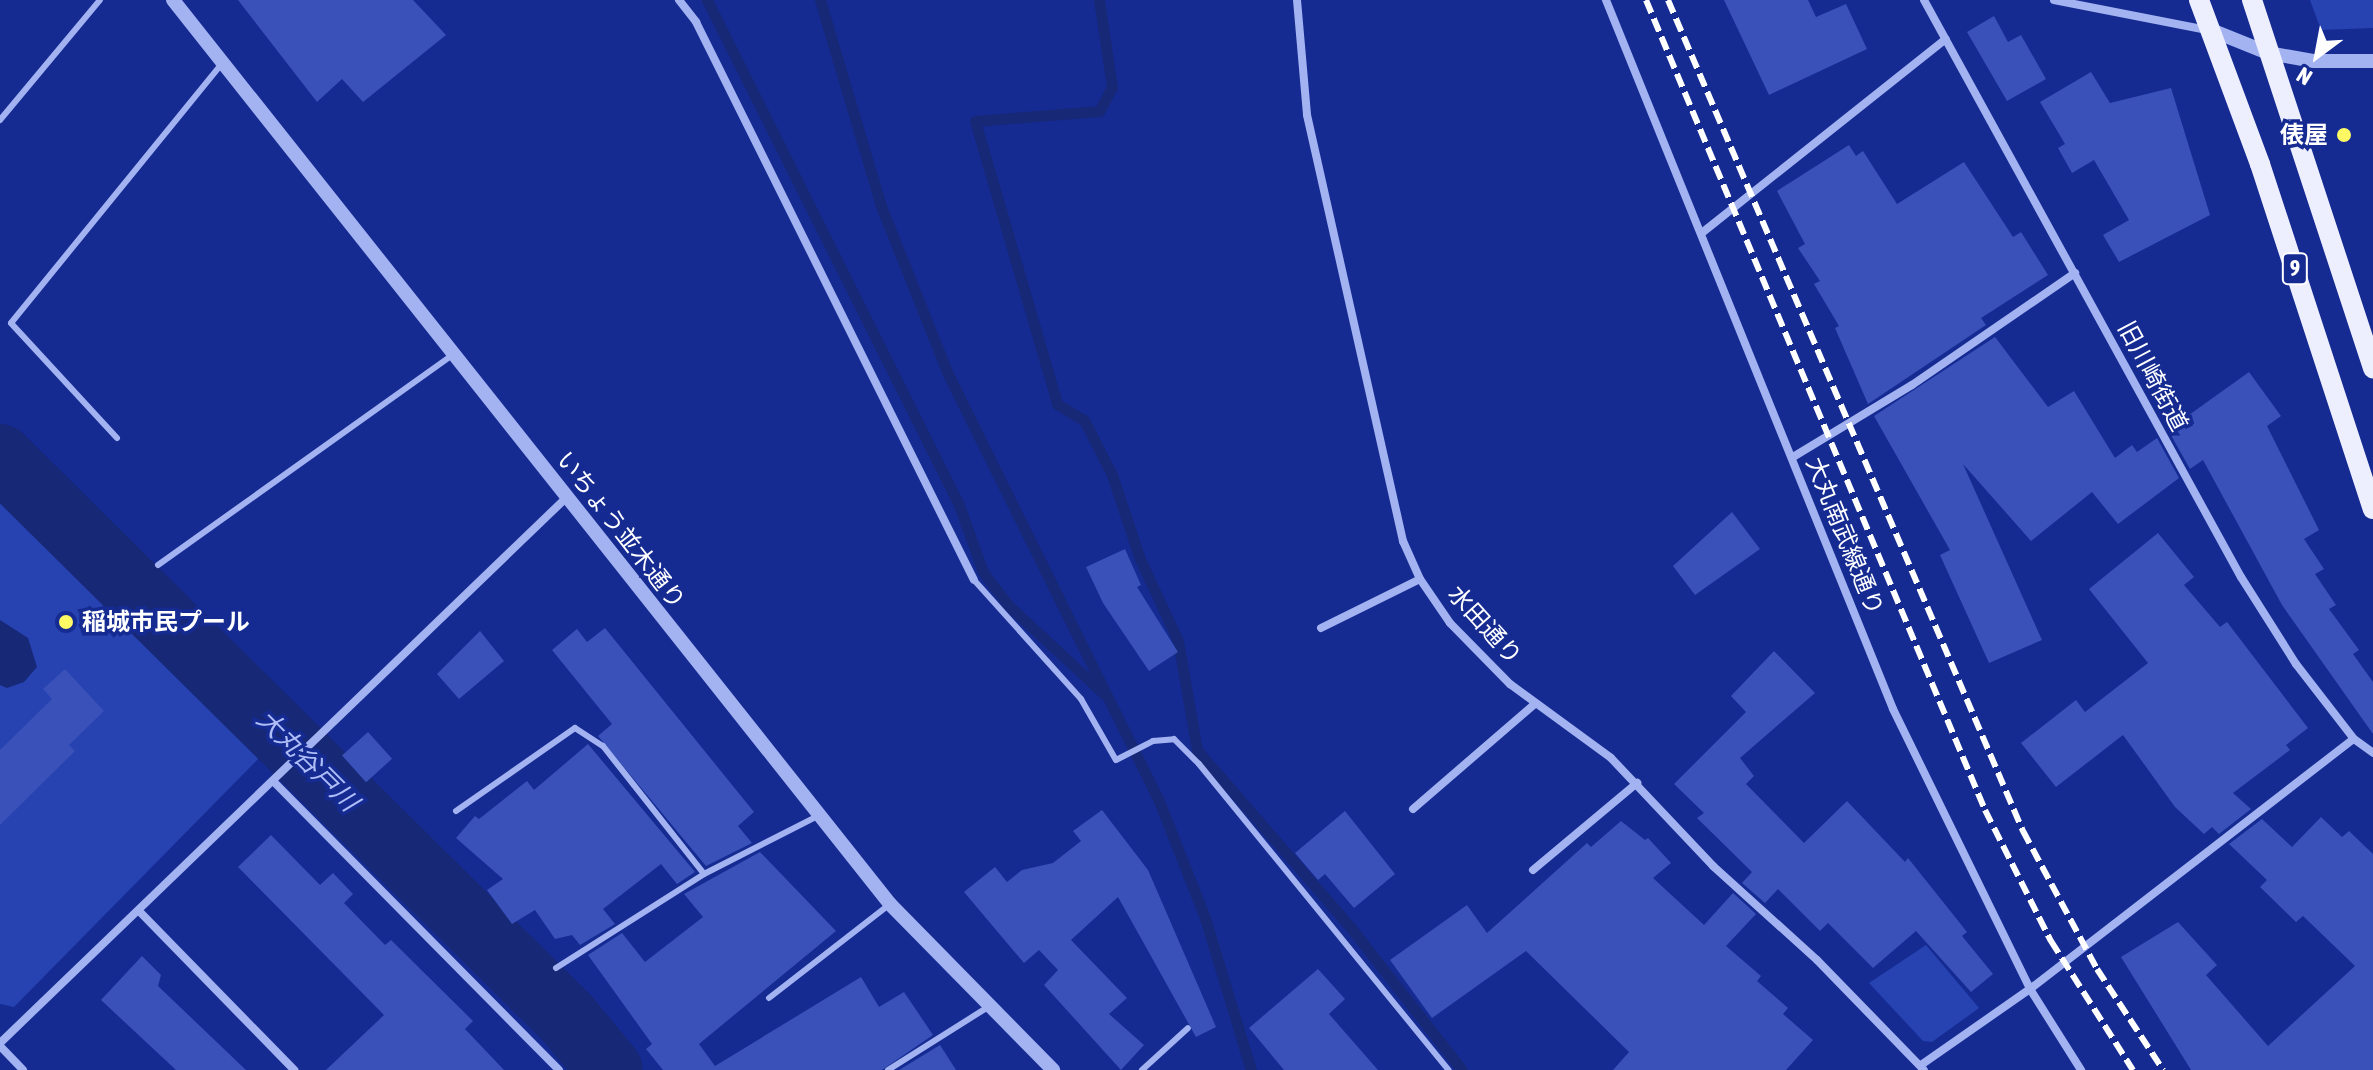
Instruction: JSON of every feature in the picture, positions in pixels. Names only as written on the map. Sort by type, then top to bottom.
[{"type":"main road","name":"9","points":[[2199,0],[2373,509]]},
{"type":"main road","name":"9","points":[[2252,0],[2373,369]]},
{"type":"street","name":"いちょう並木通り","points":[[173,0],[890,904],[1053,1070]]},
{"type":"street","points":[[679,0],[696,22],[974,580]]},
{"type":"street","name":"水田通り","points":[[1297,0],[1307,115],[1403,541],[1420,579],[1450,623],[1536,703],[1637,783],[1713,866],[1817,960],[1922,1068]]},
{"type":"street","name":"大丸南武線通り","points":[[1606,0],[1703,232],[1893,709],[2030,989],[2081,1070]]},
{"type":"street","name":"旧川崎街道","points":[[1924,0],[2248,588],[2296,664],[2354,739],[2373,753]]},
{"type":"street","points":[[2054,0],[2211,30],[2268,53],[2314,61],[2373,61]]},
{"type":"street","points":[[1703,232],[1946,39]]},
{"type":"street","points":[[1793,457],[1912,385],[2075,273]]},
{"type":"street","points":[[23,1070],[0,1044],[567,497]]},
{"type":"street","points":[[1321,628],[1420,579]]},
{"type":"street","points":[[1413,809],[1536,703]]},
{"type":"street","points":[[1922,1068],[2030,989],[2354,739]]},
{"type":"street","points":[[274,782],[559,1070]]},
{"type":"street","points":[[1533,870],[1637,783]]},
{"type":"street","points":[[140,912],[294,1070]]},
{"type":"lane","points":[[0,120],[100,0]]},
{"type":"lane","points":[[117,438],[11,323],[222,63]]},
{"type":"lane","points":[[158,565],[454,354]]},
{"type":"lane","points":[[974,580],[1081,699],[1116,760],[1153,741],[1174,739],[1199,764],[1449,1070]]},
{"type":"lane","points":[[456,811],[575,728],[603,746],[704,874]]},
{"type":"lane","points":[[556,968],[704,874],[818,816]]},
{"type":"lane","points":[[769,998],[890,904]]},
{"type":"lane","points":[[888,1070],[988,1007]]},
{"type":"lane","points":[[1142,1070],[1188,1028]]},
{"type":"shaded area","points":[[2310,0],[2373,0],[2373,28],[2321,30]]},
{"type":"shaded area","name":"稲城市民プール","points":[[0,492],[265,752],[14,1007],[0,1004]]},
{"type":"shaded area","points":[[0,620],[28,638],[37,667],[24,682],[7,688],[0,685]]},
{"type":"shaded area","points":[[1926,945],[1979,1008],[1932,1042],[1923,1041],[1869,983]]},
{"type":"building","points":[[238,0],[413,0],[446,35],[363,102],[342,79],[317,102]]},
{"type":"building","points":[[1724,0],[1808,0],[1816,17],[1846,4],[1867,49],[1769,95]]},
{"type":"building","points":[[1994,16],[2008,42],[2021,35],[2046,79],[2007,101],[1967,32]]},
{"type":"building","points":[[2091,72],[2110,103],[2171,88],[2210,215],[2119,262],[2103,235],[2129,220],[2094,160],[2072,173],[2058,148],[2065,144],[2040,102]]},
{"type":"building","points":[[1849,145],[1856,156],[1863,151],[1897,204],[1964,162],[2013,237],[2021,232],[2048,275],[1981,318],[1986,325],[1868,404],[1835,328],[1839,326],[1814,284],[1820,281],[1798,248],[1805,244],[1777,191]]},
{"type":"building","points":[[1995,337],[2048,407],[2074,391],[2115,458],[2132,445],[2137,452],[2157,438],[2179,478],[2118,524],[2092,492],[2031,541],[1963,464],[2042,640],[1989,663],[1940,555],[1950,550],[1874,416]]},
{"type":"building","points":[[2249,372],[2281,416],[2267,426],[2319,530],[2304,539],[2324,569],[2315,574],[2336,605],[2329,609],[2359,650],[2353,654],[2373,682],[2373,734],[2282,605],[2203,460],[2190,469],[2168,430]]},
{"type":"building","points":[[1732,512],[1760,549],[1695,595],[1673,566]]},
{"type":"building","points":[[2158,533],[2194,577],[2184,585],[2220,627],[2227,622],[2308,728],[2286,745],[2290,750],[2233,793],[2251,809],[2219,834],[2212,827],[2204,834],[2175,807],[2123,735],[2056,787],[2021,743],[2076,700],[2085,712],[2148,663],[2089,589]]},
{"type":"building","points":[[1125,549],[1141,585],[1137,587],[1178,652],[1149,671],[1103,603],[1086,567]]},
{"type":"building","points":[[605,628],[754,812],[738,826],[752,843],[706,866],[598,736],[612,724],[552,650],[577,629],[587,642]]},
{"type":"building","points":[[480,631],[504,661],[459,699],[437,674]]},
{"type":"building","points":[[1774,651],[1815,693],[1740,758],[1754,776],[1746,784],[1804,843],[1847,801],[1905,862],[1908,858],[1967,932],[1962,936],[1993,974],[1971,992],[1916,931],[1873,968],[1828,923],[1820,931],[1778,889],[1765,903],[1742,883],[1752,872],[1697,818],[1704,813],[1674,784],[1746,712],[1731,696]]},
{"type":"building","points":[[65,669],[104,711],[69,745],[75,751],[0,825],[0,750],[52,699],[43,689]]},
{"type":"building","points":[[368,732],[392,759],[366,782],[342,755]]},
{"type":"building","points":[[588,744],[695,872],[677,884],[661,864],[603,909],[615,924],[580,945],[572,935],[555,939],[535,910],[512,924],[487,890],[503,879],[456,838],[475,816],[479,819],[527,781],[534,790]]},
{"type":"building","points":[[1102,810],[1148,870],[1216,1027],[1196,1037],[1118,897],[1071,940],[1127,998],[1109,1014],[1144,1045],[1121,1070],[1044,985],[1058,970],[1039,950],[1024,963],[964,892],[995,867],[1007,882],[1022,870],[1053,863],[1081,841],[1073,831]]},
{"type":"building","points":[[1345,811],[1395,874],[1354,908],[1325,874],[1318,880],[1295,853]]},
{"type":"building","points":[[2321,817],[2342,837],[2349,831],[2373,854],[2373,1070],[2191,1070],[2121,957],[2178,922],[2217,965],[2206,975],[2268,1046],[2355,966],[2303,916],[2296,922],[2260,887],[2267,880],[2229,844],[2262,819],[2292,847]]},
{"type":"building","points":[[1621,821],[1645,840],[1648,838],[1671,863],[1653,878],[1704,925],[1733,893],[1756,914],[1726,946],[1761,976],[1757,981],[1788,1008],[1783,1014],[1813,1040],[1786,1070],[1613,1070],[1629,1052],[1526,951],[1432,1018],[1390,960],[1467,905],[1487,933],[1587,843],[1591,847]]},
{"type":"building","points":[[271,835],[320,885],[333,873],[353,894],[344,903],[385,945],[391,940],[473,1021],[465,1029],[504,1070],[326,1070],[384,1015],[238,867]]},
{"type":"building","points":[[760,852],[836,931],[699,1044],[715,1066],[861,977],[879,1007],[904,992],[933,1035],[882,1070],[663,1070],[646,1049],[652,1044],[588,955],[622,933],[645,962],[703,917],[684,894]]},
{"type":"building","points":[[142,956],[161,975],[158,986],[246,1070],[176,1070],[101,1000]]},
{"type":"building","points":[[1318,969],[1345,999],[1329,1014],[1378,1070],[1284,1070],[1249,1028]]},
{"type":"building","points":[[940,1045],[956,1070],[899,1070]]},
{"type":"waterway","points":[[707,0],[959,505],[983,572],[1009,606],[1104,694]]},
{"type":"waterway","points":[[820,0],[881,206],[947,372],[1159,801],[1205,918],[1251,1070]]},
{"type":"waterway","points":[[1099,0],[1112,87],[1099,111],[975,121],[1057,404],[1084,420],[1112,475],[1140,559],[1178,641],[1197,750],[1351,928],[1462,1070]]},
{"type":"waterway","name":"大丸谷戸川","points":[[0,457],[567,1018],[610,1070]]},
{"type":"railway","points":[[1646,0],[1985,810],[2051,941],[2133,1070]]},
{"type":"railway","points":[[1668,0],[2023,831],[2097,969],[2163,1070]]},
{"type":"place","name":"俵屋","points":[[2344,135]]},
{"type":"place","name":"稲城市民プール","points":[[66,622]]}]
